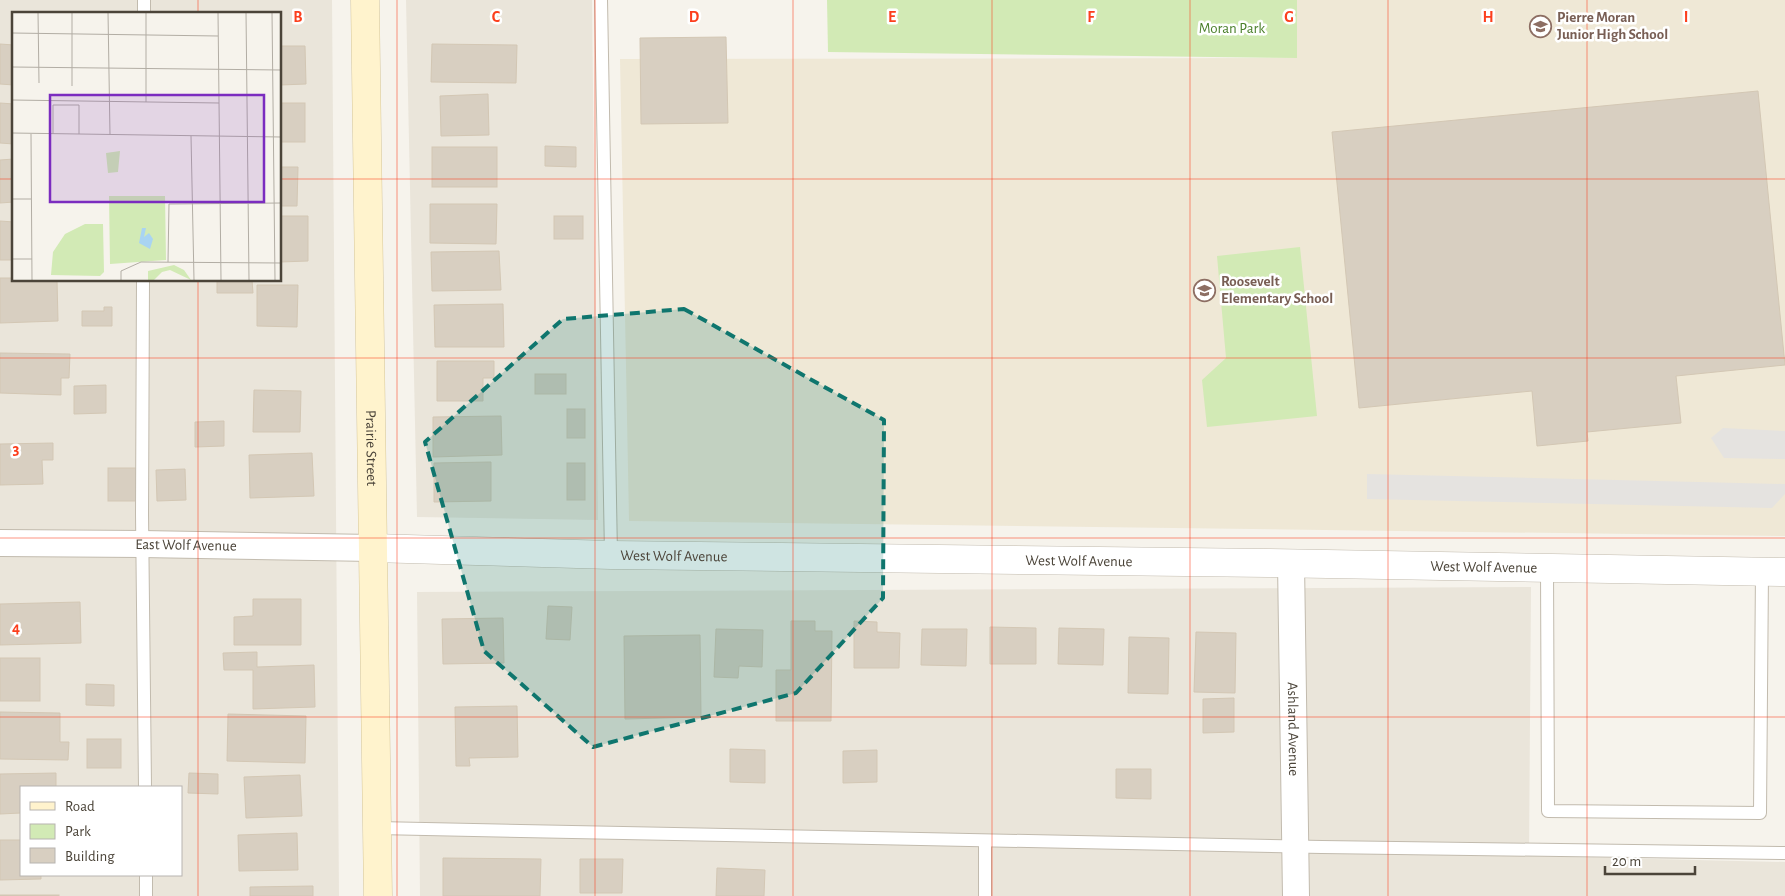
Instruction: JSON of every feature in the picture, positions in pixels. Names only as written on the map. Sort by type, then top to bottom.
[{"type":"main road","name":"Prairie Street","points":[[365,0],[378,896]]},
{"type":"street","name":"East Wolf Avenue","points":[[0,543],[373,548]]},
{"type":"street","name":"West Wolf Avenue","points":[[373,548],[611,556],[1291,563],[1774,572]]},
{"type":"street","name":"Ashland Avenue","points":[[1291,563],[1296,896]]},
{"type":"lane","points":[[602,0],[611,556]]},
{"type":"lane","points":[[143,281],[142,544],[145,786]]},
{"type":"lane","points":[[1547,568],[1548,811],[1760,813],[1774,572]]},
{"type":"lane","points":[[377,828],[1296,847],[1785,853]]},
{"type":"lane","points":[[985,841],[985,896]]},
{"type":"lane","points":[[146,876],[146,896]]},
{"type":"highlighted area","points":[[684,309],[884,420],[883,598],[796,693],[593,747],[484,651],[425,442],[563,319]]},
{"type":"shaded area","points":[[0,0],[332,0],[339,896],[0,896]]},
{"type":"shaded area","points":[[406,0],[592,0],[598,520],[417,517]]},
{"type":"shaded area","name":"Roosevelt Elementary School","points":[[1297,0],[1785,0],[1785,536],[629,521],[620,59],[1297,58]]},
{"type":"shaded area","points":[[1723,428],[1785,431],[1785,459],[1724,458],[1711,438]]},
{"type":"shaded area","points":[[1367,474],[1785,484],[1785,494],[1772,508],[1367,499]]},
{"type":"shaded area","points":[[1531,587],[1529,856],[1785,862],[1785,896],[420,896],[417,592]]},
{"type":"green space","name":"Moran Park","points":[[827,0],[1297,0],[1297,58],[828,52]]},
{"type":"green space","points":[[1300,247],[1317,416],[1207,427],[1202,380],[1226,358],[1217,256]]},
{"type":"building","points":[[726,37],[728,123],[641,124],[640,38]]},
{"type":"building","points":[[0,44],[12,45],[12,85],[0,84]]},
{"type":"building","points":[[432,44],[517,45],[516,83],[431,82]]},
{"type":"building","points":[[281,46],[305,46],[306,84],[281,85]]},
{"type":"building","points":[[1758,91],[1785,365],[1676,376],[1681,423],[1587,432],[1588,441],[1537,446],[1532,391],[1359,408],[1332,132]]},
{"type":"building","points":[[488,94],[489,135],[441,136],[440,96]]},
{"type":"building","points":[[0,103],[12,104],[12,144],[0,143]]},
{"type":"building","points":[[281,103],[305,103],[305,142],[281,142]]},
{"type":"building","points":[[545,146],[576,147],[576,167],[545,166]]},
{"type":"building","points":[[432,147],[497,147],[497,187],[432,187]]},
{"type":"building","points":[[12,159],[12,202],[0,203],[0,160]]},
{"type":"building","points":[[281,167],[298,167],[297,206],[281,206]]},
{"type":"building","points":[[430,204],[497,204],[496,244],[430,243]]},
{"type":"building","points":[[281,216],[308,216],[308,261],[281,262]]},
{"type":"building","points":[[554,216],[583,216],[583,239],[554,239]]},
{"type":"building","points":[[0,221],[12,222],[12,260],[0,260]]},
{"type":"building","points":[[499,251],[501,290],[432,291],[431,252]]},
{"type":"building","points":[[0,278],[12,278],[12,281],[57,281],[58,321],[0,323]]},
{"type":"building","points":[[217,281],[252,281],[253,293],[217,293]]},
{"type":"building","points":[[257,285],[298,285],[297,327],[257,326]]},
{"type":"building","points":[[503,304],[504,347],[435,347],[434,305]]},
{"type":"building","points":[[104,307],[112,307],[112,326],[82,326],[82,311],[104,311]]},
{"type":"building","points":[[0,353],[70,354],[69,378],[61,378],[61,395],[0,393]]},
{"type":"building","points":[[437,361],[494,361],[494,378],[483,378],[483,401],[437,401]]},
{"type":"building","points":[[535,374],[566,374],[566,394],[535,394]]},
{"type":"building","points":[[106,385],[106,413],[74,414],[74,386]]},
{"type":"building","points":[[254,390],[301,391],[300,432],[253,432]]},
{"type":"building","points":[[567,409],[585,409],[585,438],[567,438]]},
{"type":"building","points":[[501,416],[502,455],[433,457],[433,417]]},
{"type":"building","points":[[224,421],[224,446],[195,447],[195,422]]},
{"type":"building","points":[[53,443],[53,460],[42,460],[43,484],[0,485],[0,444]]},
{"type":"building","points":[[312,453],[314,496],[250,498],[249,455]]},
{"type":"building","points":[[491,462],[491,501],[434,502],[434,463]]},
{"type":"building","points":[[567,463],[585,463],[585,500],[567,500]]},
{"type":"building","points":[[108,468],[136,468],[136,501],[108,501]]},
{"type":"building","points":[[185,469],[186,500],[157,501],[156,470]]},
{"type":"building","points":[[253,599],[301,599],[301,645],[234,645],[234,617],[253,616]]},
{"type":"building","points":[[80,602],[81,643],[0,645],[0,604]]},
{"type":"building","points":[[548,606],[572,607],[570,640],[546,639]]},
{"type":"building","points":[[503,618],[504,663],[443,664],[442,619]]},
{"type":"building","points":[[791,621],[815,621],[815,631],[832,631],[831,721],[776,721],[776,670],[791,670]]},
{"type":"building","points":[[854,621],[877,622],[877,632],[900,633],[899,668],[854,668]]},
{"type":"building","points":[[990,627],[1036,628],[1036,664],[990,664]]},
{"type":"building","points":[[1059,628],[1104,629],[1103,665],[1058,664]]},
{"type":"building","points":[[716,629],[763,630],[762,667],[739,666],[738,678],[714,677]]},
{"type":"building","points":[[922,629],[967,629],[966,666],[921,665]]},
{"type":"building","points":[[1196,632],[1236,633],[1235,693],[1194,692]]},
{"type":"building","points":[[700,635],[701,717],[625,719],[624,636]]},
{"type":"building","points":[[1129,637],[1169,638],[1168,694],[1128,693]]},
{"type":"building","points":[[257,652],[257,667],[314,665],[315,707],[253,709],[253,670],[224,670],[223,653]]},
{"type":"building","points":[[0,658],[40,658],[40,701],[0,701]]},
{"type":"building","points":[[86,684],[114,685],[114,706],[86,705]]},
{"type":"building","points":[[1234,698],[1234,732],[1203,733],[1203,699]]},
{"type":"building","points":[[517,706],[518,757],[469,758],[470,766],[456,766],[455,707]]},
{"type":"building","points":[[0,712],[60,713],[60,742],[69,742],[68,760],[0,759]]},
{"type":"building","points":[[228,714],[306,716],[305,763],[227,761]]},
{"type":"building","points":[[87,739],[121,739],[121,768],[87,768]]},
{"type":"building","points":[[730,749],[765,750],[765,783],[730,782]]},
{"type":"building","points":[[877,750],[877,782],[843,783],[843,751]]},
{"type":"building","points":[[1116,769],[1151,769],[1151,799],[1116,798]]},
{"type":"building","points":[[56,773],[56,786],[20,786],[20,813],[0,814],[0,774]]},
{"type":"building","points":[[189,773],[218,774],[218,794],[188,793]]},
{"type":"building","points":[[300,775],[302,816],[246,818],[244,777]]},
{"type":"building","points":[[297,833],[298,870],[239,871],[238,835]]},
{"type":"building","points":[[0,840],[20,840],[20,876],[41,876],[41,879],[0,880]]},
{"type":"building","points":[[443,858],[541,859],[540,896],[443,896]]},
{"type":"building","points":[[580,859],[623,859],[622,893],[580,893]]},
{"type":"building","points":[[717,868],[765,870],[764,896],[716,896]]},
{"type":"building","points":[[313,886],[313,896],[250,896],[250,887]]},
{"type":"building","points":[[59,895],[59,896],[0,896]]},
{"type":"place","name":"Pierre Moran Junior High School","points":[[1541,26]]},
{"type":"place","name":"Roosevelt Elementary School","points":[[1205,290]]}]
